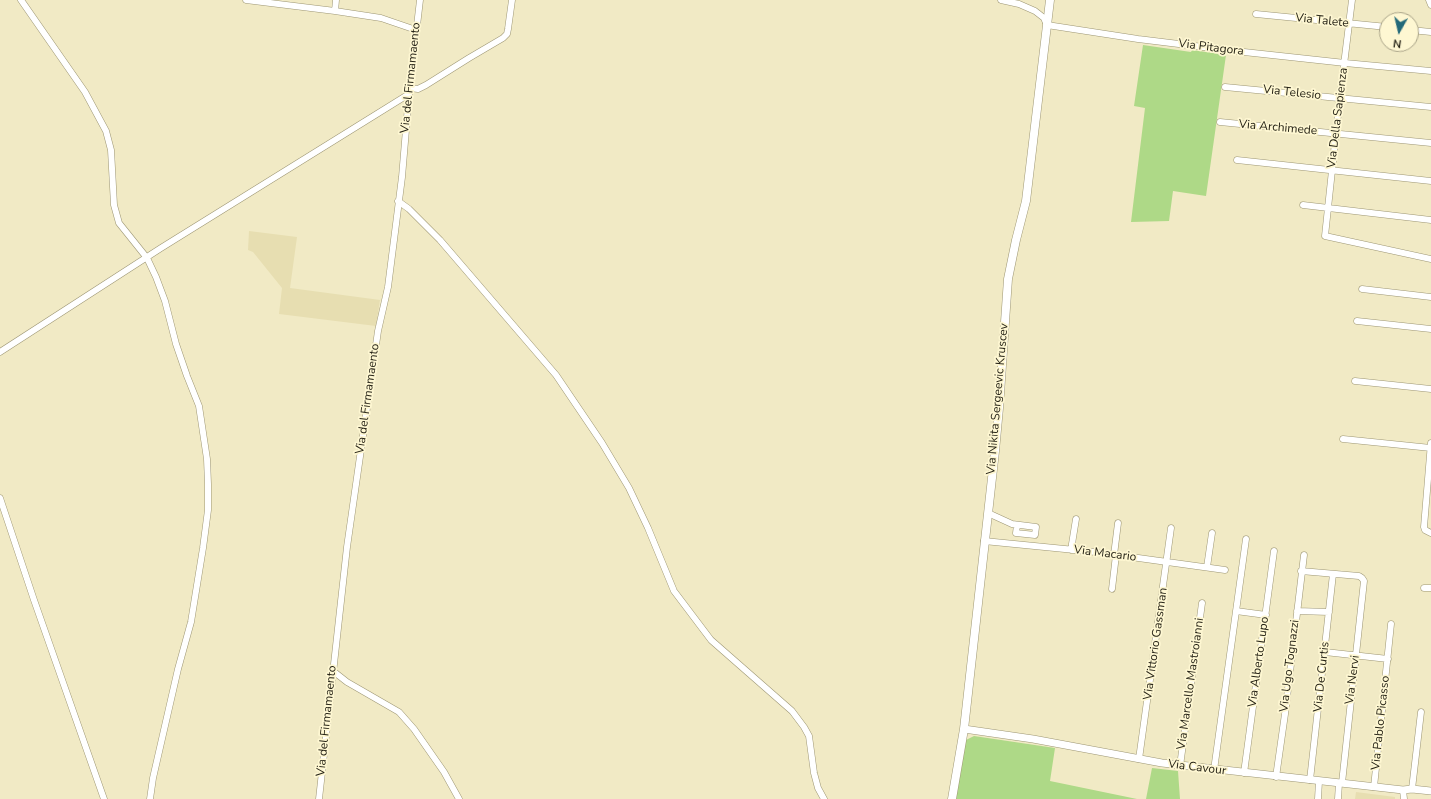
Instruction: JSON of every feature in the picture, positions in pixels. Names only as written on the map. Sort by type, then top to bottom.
[{"type":"main road","name":"Via Nikita Sergeevic Kruscev","points":[[952,799],[964,729],[988,513],[999,408],[1008,279],[1027,194],[1050,0]]},
{"type":"street","points":[[21,0],[86,92],[106,131],[111,150],[114,205],[119,223],[147,258],[165,301],[186,376],[199,406],[207,459],[207,518],[185,647],[178,669],[153,778],[150,799]]},
{"type":"street","points":[[246,0],[381,18],[416,30]]},
{"type":"street","points":[[335,11],[336,0]]},
{"type":"street","name":"Via del Firmamaento","points":[[319,799],[332,671],[356,482],[378,331],[388,287],[420,0]]},
{"type":"street","points":[[0,352],[409,91],[426,85],[503,38],[507,34],[512,0]]},
{"type":"street","points":[[1001,0],[1019,4],[1036,11],[1044,18],[1047,25]]},
{"type":"street","name":"Via Della Sapienza","points":[[1352,0],[1325,236],[1431,259]]},
{"type":"street","points":[[1429,0],[1431,5]]},
{"type":"street","name":"Via Talete","points":[[1256,14],[1379,26]]},
{"type":"street","name":"Via Pitagora","points":[[1047,25],[1138,39],[1345,63],[1431,71]]},
{"type":"street","points":[[1419,31],[1431,32]]},
{"type":"street","name":"Via Telesio","points":[[1225,87],[1431,107]]},
{"type":"street","name":"Via Archimede","points":[[1220,122],[1431,143]]},
{"type":"street","points":[[1237,160],[1431,181]]},
{"type":"street","points":[[398,201],[409,209],[440,240],[556,375],[602,443],[629,488],[648,528],[674,591],[711,640],[792,711],[804,727],[809,736],[814,773],[818,788],[824,799]]},
{"type":"street","points":[[1303,205],[1431,220]]},
{"type":"street","points":[[1362,289],[1431,297]]},
{"type":"street","points":[[1356,321],[1431,329]]},
{"type":"street","points":[[1355,381],[1431,389]]},
{"type":"street","points":[[1343,439],[1431,448]]},
{"type":"street","points":[[1431,443],[1429,482],[1424,527],[1425,530],[1431,533]]},
{"type":"street","points":[[0,498],[104,799]]},
{"type":"street","points":[[988,513],[1006,522],[1017,525],[1016,532],[1032,535],[1031,546]]},
{"type":"street","points":[[1072,550],[1076,519]]},
{"type":"street","points":[[1112,589],[1118,523]]},
{"type":"street","name":"Via Vittorio Gassman","points":[[1139,759],[1167,562],[1170,528]]},
{"type":"street","points":[[1207,567],[1212,533]]},
{"type":"street","points":[[1214,770],[1246,539]]},
{"type":"street","name":"Via Macario","points":[[984,541],[1115,555],[1225,570]]},
{"type":"street","name":"Via Alberto Lupo","points":[[1244,774],[1274,551]]},
{"type":"street","name":"Via Ugo Tognazzi","points":[[1276,777],[1304,555]]},
{"type":"street","points":[[1301,571],[1333,574]]},
{"type":"street","name":"Via Nervi","points":[[1333,574],[1359,576],[1364,581],[1338,799]]},
{"type":"street","name":"Via De Curtis","points":[[1310,780],[1333,574]]},
{"type":"street","points":[[1424,588],[1431,588]]},
{"type":"street","name":"Via Marcello Mastroianni","points":[[1180,766],[1202,603]]},
{"type":"street","points":[[1236,611],[1266,615]]},
{"type":"street","points":[[1297,611],[1329,612]]},
{"type":"street","name":"Via Pablo Picasso","points":[[1374,787],[1380,716],[1391,624]]},
{"type":"street","name":"Via Pablo Picasso","points":[[1325,652],[1388,659]]},
{"type":"street","points":[[332,671],[346,682],[398,712],[414,729],[444,772],[459,799]]},
{"type":"street","points":[[1412,789],[1421,712]]},
{"type":"street","name":"Via Cavour","points":[[964,729],[1033,739],[1180,766],[1403,790],[1412,789],[1431,791]]},
{"type":"street","points":[[1318,799],[1319,781]]},
{"type":"street","points":[[1403,790],[1404,799]]},
{"type":"shaded area","points":[[249,231],[297,237],[290,288],[380,300],[376,326],[279,314],[282,288],[253,252],[248,250]]},
{"type":"shaded area","points":[[1356,792],[1395,797],[1395,799],[1355,799]]},
{"type":"green space","points":[[1143,45],[1191,52],[1192,50],[1226,55],[1206,196],[1173,191],[1169,221],[1131,222],[1145,108],[1134,106]]},
{"type":"green space","points":[[974,736],[1055,748],[1050,781],[1137,799],[955,799],[966,740]]},
{"type":"green space","points":[[1152,768],[1178,771],[1180,799],[1146,799]]}]
